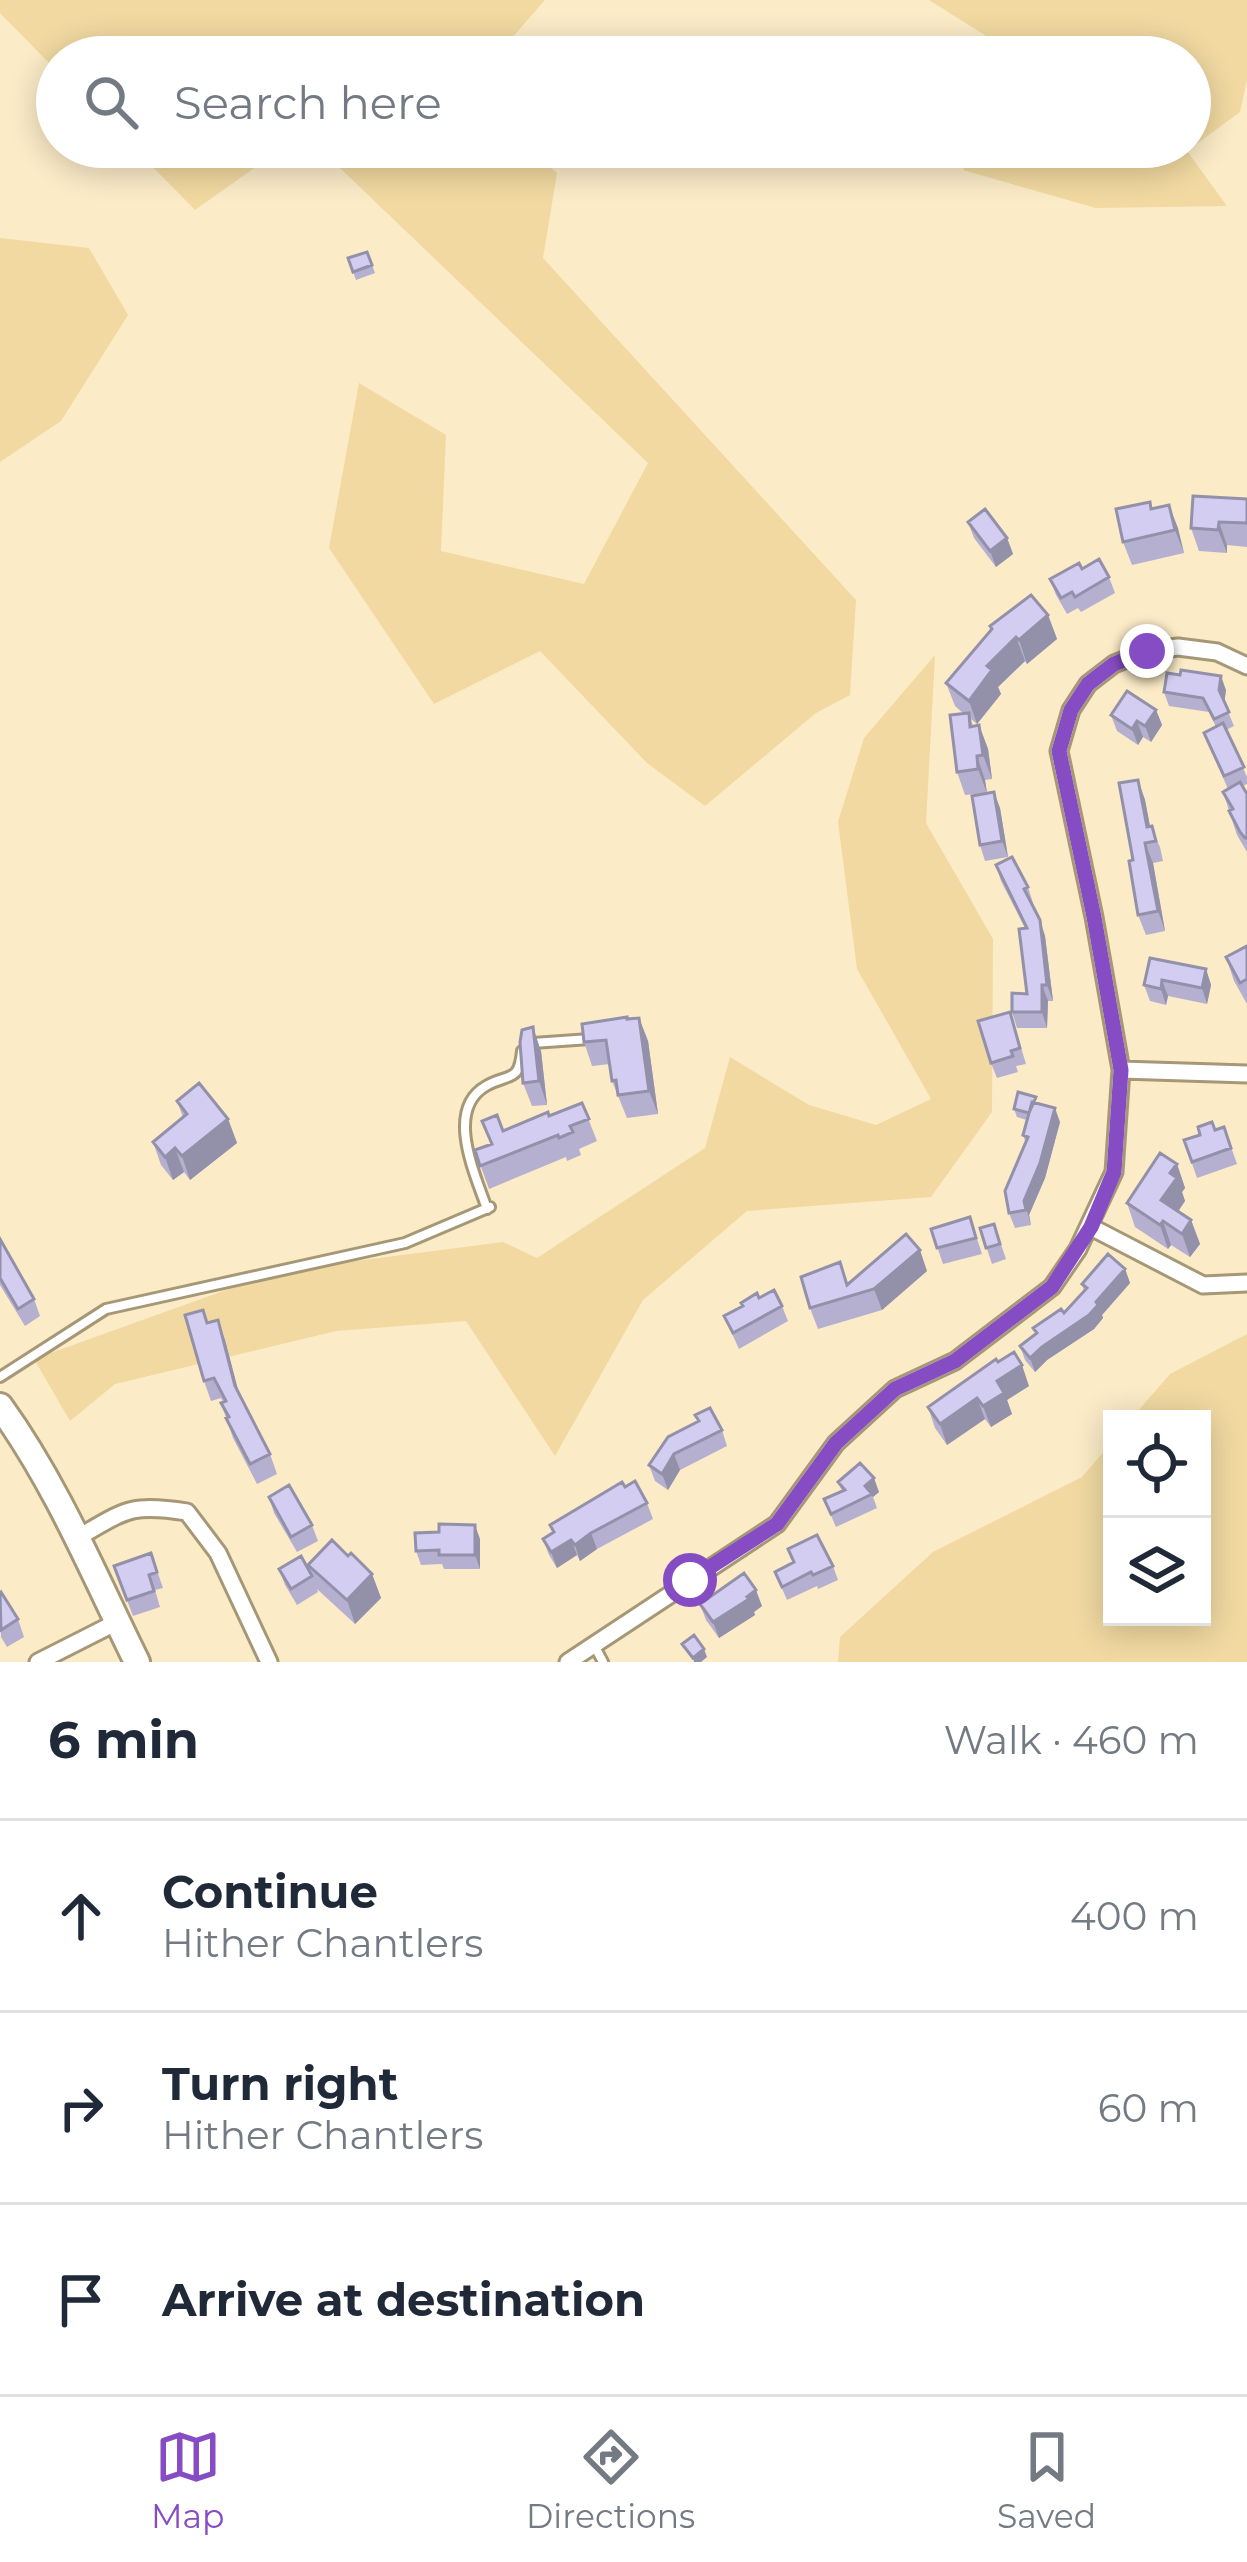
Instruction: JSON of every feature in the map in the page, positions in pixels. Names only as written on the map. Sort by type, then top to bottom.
[{"type":"main road","points":[[0,1406],[55,1491],[137,1662]]},
{"type":"street","points":[[568,1662],[599,1654],[777,1524],[836,1443],[895,1389],[955,1361],[1052,1287],[1091,1227],[1114,1172],[1121,1070],[1059,751],[1071,710],[1088,684],[1114,664],[1147,651],[1178,647],[1217,652],[1247,666]]},
{"type":"street","points":[[1121,1070],[1247,1073]]},
{"type":"street","points":[[1091,1227],[1203,1285],[1247,1283]]},
{"type":"street","points":[[77,1538],[126,1510],[149,1506],[188,1512],[218,1553],[268,1662]]},
{"type":"street","points":[[38,1662],[117,1622]]},
{"type":"lane","points":[[0,1377],[106,1309],[405,1243],[489,1208],[466,1141],[466,1113],[475,1095],[515,1075],[523,1049],[532,1043],[609,1038]]},
{"type":"shaded area","points":[[0,0],[545,0],[513,36],[36,36],[36,50],[0,13]]},
{"type":"shaded area","points":[[929,0],[1247,0],[1247,80],[1240,112],[1211,133],[1211,36],[986,36]]},
{"type":"shaded area","points":[[154,168],[254,168],[195,210]]},
{"type":"shaded area","points":[[340,168],[551,168],[557,173],[543,258],[856,600],[850,695],[816,713],[705,806],[647,763],[540,651],[434,704],[329,548],[359,383],[446,435],[441,551],[584,584],[648,463]]},
{"type":"shaded area","points":[[1199,168],[1227,206],[1096,208],[963,170]]},
{"type":"shaded area","points":[[0,238],[89,248],[128,315],[61,421],[0,462]]},
{"type":"shaded area","points":[[935,655],[926,823],[993,939],[992,1112],[931,1197],[747,1211],[643,1300],[555,1456],[466,1321],[336,1331],[115,1384],[70,1421],[34,1359],[279,1271],[503,1242],[537,1258],[705,1148],[730,1057],[809,1105],[876,1125],[931,1099],[857,969],[838,822],[864,738]]},
{"type":"shaded area","points":[[1247,1334],[1247,1662],[838,1662],[840,1637],[933,1552],[1082,1477],[1103,1452],[1103,1626],[1211,1626],[1211,1410],[1139,1410],[1170,1374]]},
{"type":"building","points":[[367,252],[372,265],[353,272],[348,258]]},
{"type":"building","points":[[1193,496],[1247,499],[1247,523],[1219,522],[1218,530],[1191,528]]},
{"type":"building","points":[[1150,502],[1151,509],[1169,505],[1175,530],[1123,542],[1116,509]]},
{"type":"building","points":[[985,509],[1007,538],[990,551],[968,522]]},
{"type":"building","points":[[1099,559],[1109,577],[1075,597],[1072,592],[1061,598],[1050,579],[1079,563],[1082,569]]},
{"type":"building","points":[[1031,595],[1048,615],[1019,640],[1016,637],[987,666],[992,670],[969,701],[946,683],[990,626]]},
{"type":"building","points":[[1181,670],[1221,676],[1219,690],[1229,712],[1214,719],[1203,698],[1164,692],[1167,673],[1180,675]]},
{"type":"building","points":[[1127,691],[1156,710],[1145,726],[1137,721],[1132,729],[1111,715]]},
{"type":"building","points":[[969,713],[970,727],[979,725],[983,755],[977,756],[978,769],[957,772],[950,715]]},
{"type":"building","points":[[1223,723],[1244,767],[1224,776],[1204,733]]},
{"type":"building","points":[[1138,780],[1147,827],[1152,826],[1156,841],[1145,843],[1158,911],[1138,915],[1119,783]]},
{"type":"building","points":[[1240,782],[1247,794],[1247,838],[1223,792]]},
{"type":"building","points":[[994,792],[1002,841],[980,845],[972,796]]},
{"type":"building","points":[[1012,857],[1040,920],[1047,985],[1042,985],[1042,1012],[1012,1012],[1012,993],[1027,994],[1019,929],[1027,928],[996,865]]},
{"type":"building","points":[[1247,946],[1247,979],[1240,983],[1226,957]]},
{"type":"building","points":[[1150,958],[1206,969],[1202,988],[1162,980],[1161,989],[1144,985]]},
{"type":"building","points":[[1010,1012],[1020,1048],[1011,1051],[1013,1056],[991,1063],[978,1021]]},
{"type":"building","points":[[639,1018],[649,1091],[618,1095],[606,1040],[584,1042],[582,1024]]},
{"type":"building","points":[[533,1027],[539,1081],[523,1083],[522,1030]]},
{"type":"building","points":[[199,1083],[228,1119],[182,1156],[175,1148],[165,1157],[153,1142],[187,1114],[177,1101]]},
{"type":"building","points":[[1018,1092],[1036,1097],[1029,1113],[1014,1109]]},
{"type":"building","points":[[1032,1102],[1055,1108],[1024,1201],[1026,1210],[1009,1213],[1005,1191],[1028,1137],[1023,1135]]},
{"type":"building","points":[[582,1103],[589,1119],[570,1126],[573,1132],[480,1166],[475,1150],[492,1144],[482,1121],[497,1115],[503,1131]]},
{"type":"building","points":[[1212,1122],[1215,1130],[1224,1127],[1231,1148],[1192,1162],[1184,1140],[1200,1135],[1198,1127]]},
{"type":"building","points":[[1160,1153],[1177,1164],[1170,1173],[1177,1178],[1161,1200],[1191,1220],[1182,1234],[1127,1203]]},
{"type":"building","points":[[970,1217],[976,1238],[937,1248],[931,1229]]},
{"type":"building","points":[[994,1224],[1000,1244],[986,1248],[980,1228]]},
{"type":"building","points":[[906,1234],[920,1250],[874,1289],[810,1308],[801,1277],[840,1262],[847,1285]]},
{"type":"building","points":[[0,1239],[34,1299],[18,1309],[0,1278]]},
{"type":"building","points":[[1108,1254],[1125,1269],[1098,1305],[1030,1358],[1020,1346],[1037,1333],[1033,1328],[1061,1309],[1064,1313]]},
{"type":"building","points":[[774,1290],[782,1306],[733,1333],[724,1316],[757,1293],[759,1298]]},
{"type":"building","points":[[203,1310],[207,1323],[218,1320],[235,1386],[270,1454],[250,1464],[226,1418],[221,1403],[226,1401],[214,1378],[204,1381],[185,1315]]},
{"type":"building","points":[[1014,1352],[1022,1365],[997,1381],[1004,1393],[983,1406],[977,1398],[940,1424],[928,1407],[996,1359]]},
{"type":"building","points":[[710,1408],[722,1430],[674,1454],[662,1474],[649,1465],[668,1437],[699,1421],[695,1415]]},
{"type":"building","points":[[860,1463],[874,1478],[865,1486],[872,1494],[831,1514],[824,1499],[845,1490],[838,1482]]},
{"type":"building","points":[[635,1481],[647,1503],[575,1545],[571,1540],[551,1552],[543,1539],[554,1532],[550,1525],[622,1482],[625,1487]]},
{"type":"building","points":[[289,1485],[312,1525],[291,1537],[269,1497]]},
{"type":"building","points":[[439,1524],[475,1525],[475,1555],[416,1551],[415,1533],[439,1532]]},
{"type":"building","points":[[817,1535],[833,1566],[782,1587],[775,1572],[794,1562],[788,1549]]},
{"type":"building","points":[[332,1540],[372,1574],[347,1600],[308,1565]]},
{"type":"building","points":[[151,1553],[157,1572],[149,1575],[154,1591],[127,1600],[114,1566]]},
{"type":"building","points":[[301,1556],[312,1576],[291,1589],[279,1569]]},
{"type":"building","points":[[744,1573],[756,1590],[713,1622],[700,1604]]},
{"type":"building","points":[[0,1593],[18,1619],[1,1630]]},
{"type":"building","points":[[694,1635],[704,1649],[693,1658],[682,1644]]},
{"type":"route","points":[[690,1580],[777,1524],[836,1443],[895,1389],[955,1361],[1052,1287],[1091,1227],[1114,1172],[1121,1070],[1059,751],[1071,710],[1088,684],[1114,664],[1147,651]]}]
